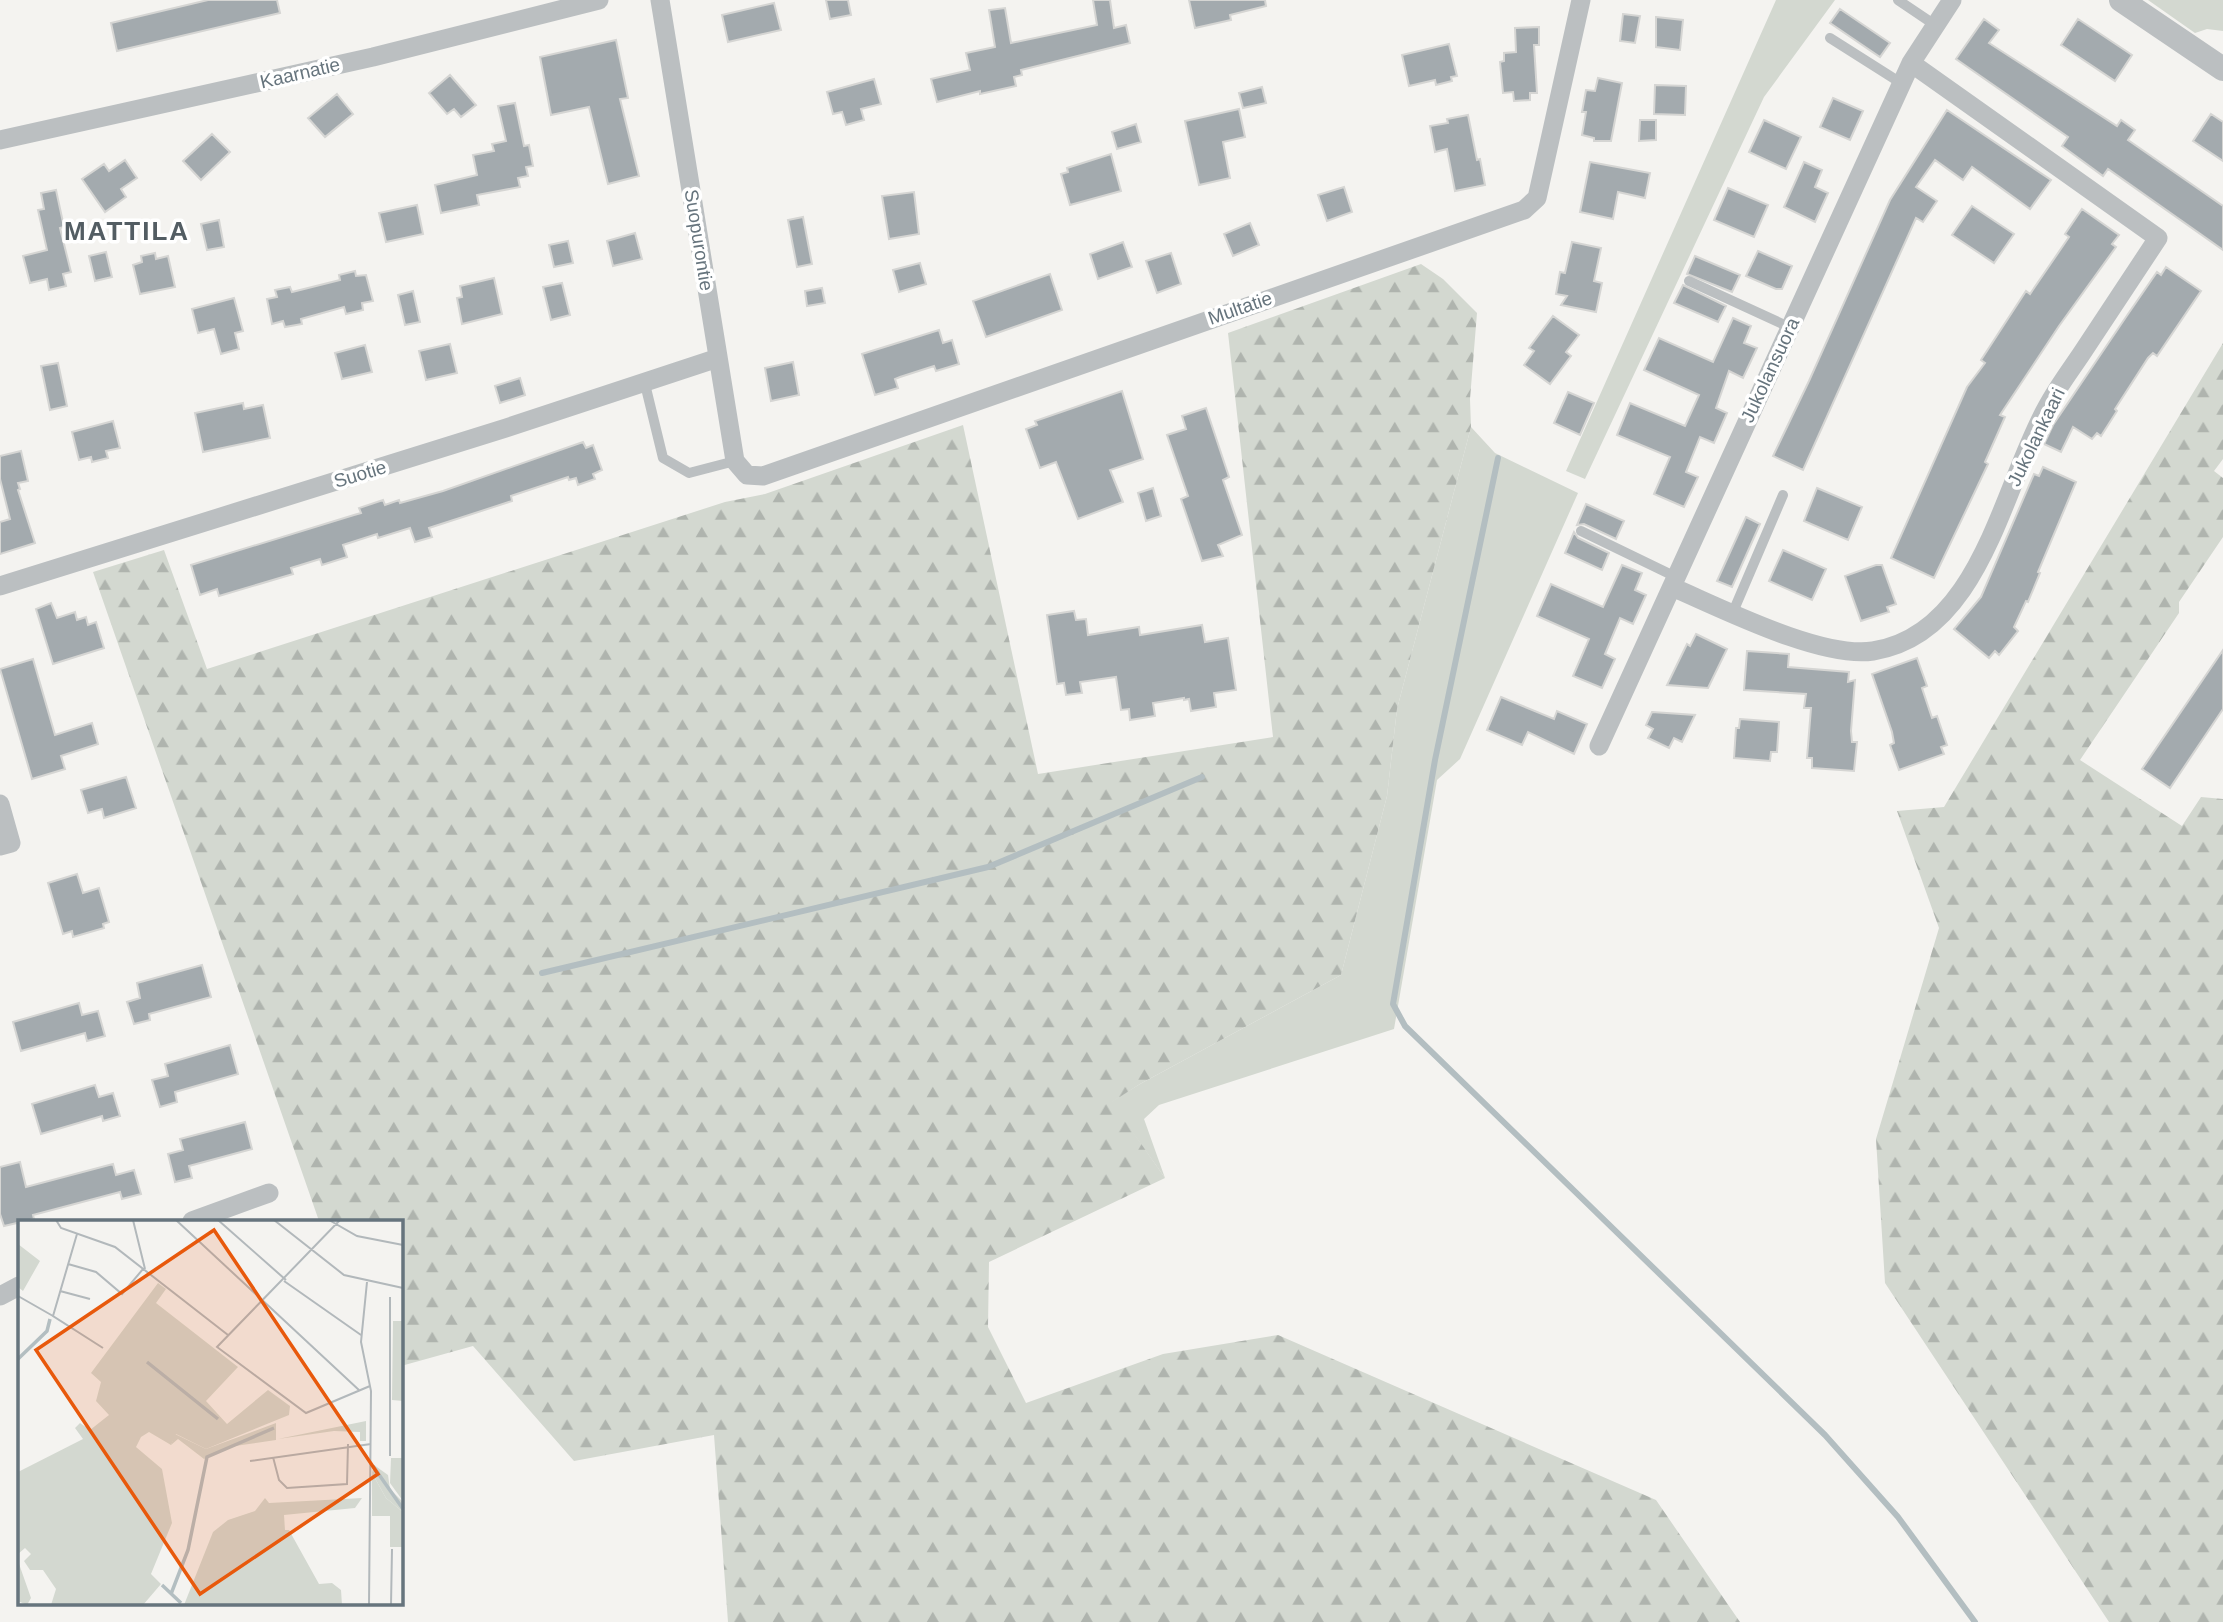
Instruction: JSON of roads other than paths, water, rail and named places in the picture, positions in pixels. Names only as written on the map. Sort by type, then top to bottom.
[{"type":"street","name":"Kaarnatie","points":[[0,140],[373,57],[599,0]]},
{"type":"street","name":"Suopurontie","points":[[660,0],[718,358],[741,468]]},
{"type":"street","name":"Multatie","points":[[741,468],[763,476],[1524,210],[1537,198],[1581,0]]},
{"type":"street","name":"Jukolansuora","points":[[1599,746],[1901,83],[1952,0]]},
{"type":"street","points":[[2121,0],[2223,69]]},
{"type":"street","name":"Jukolankaari","points":[[1674,582],[1733,612],[1807,643],[1842,650],[1872,651],[1929,628],[1951,606],[1972,576],[2046,407],[2158,238],[1911,63]]},
{"type":"street","name":"Suotie","points":[[0,586],[645,384],[718,358]]},
{"type":"street","points":[[0,804],[6,845]]},
{"type":"street","points":[[195,1220],[269,1193]]},
{"type":"street","points":[[0,1296],[18,1287]]},
{"type":"lane","points":[[1898,0],[1935,25]]},
{"type":"lane","points":[[1830,38],[1901,83]]},
{"type":"lane","points":[[1689,281],[1789,327]]},
{"type":"lane","points":[[645,384],[663,458],[689,473],[741,468]]},
{"type":"lane","points":[[1733,612],[1783,495]]},
{"type":"lane","points":[[1581,531],[1674,582]]},
{"type":"waterway","points":[[1498,458],[1435,760],[1393,1004],[1405,1026],[1825,1435],[1898,1517],[1975,1622]]},
{"type":"waterway","points":[[542,973],[988,867],[1202,777]]},
{"type":"district","name":"MATTILA","points":[[127,231]]}]
